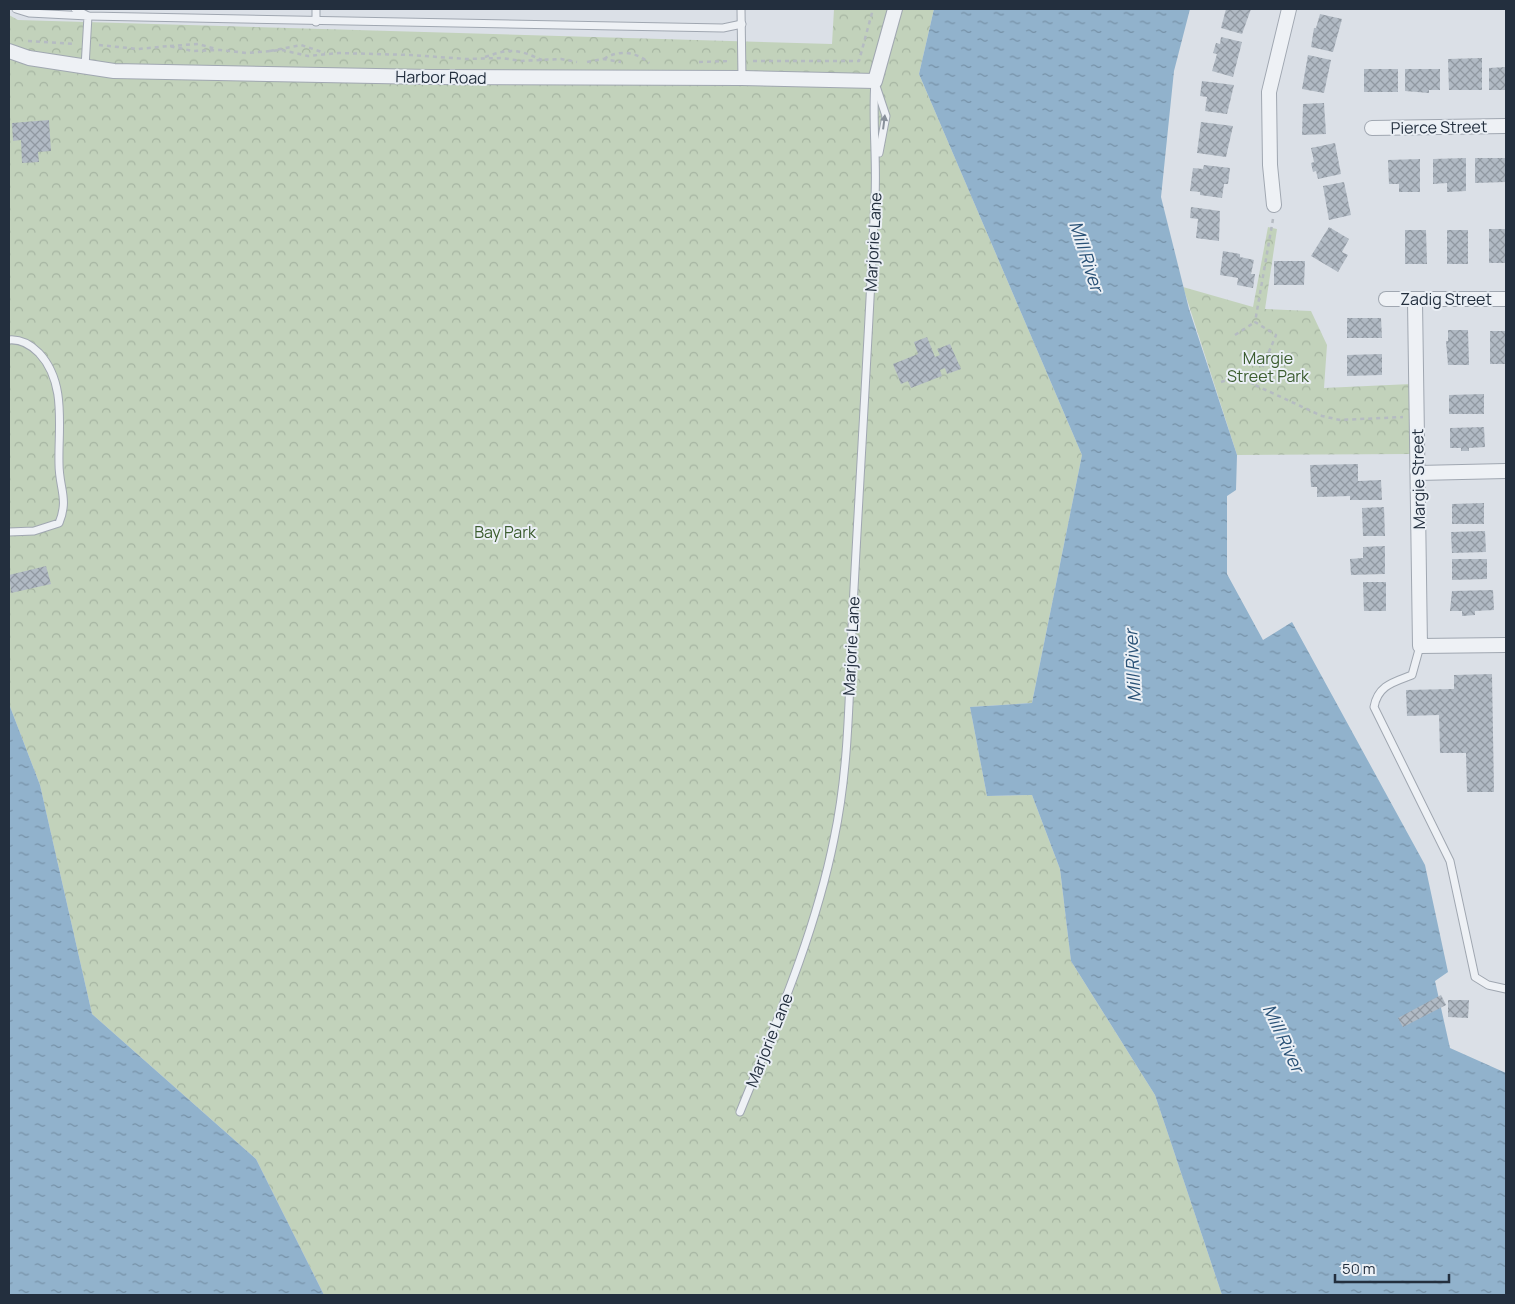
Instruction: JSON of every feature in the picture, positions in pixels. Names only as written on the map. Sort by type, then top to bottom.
[{"type":"street","name":"Marjorie Lane","points":[[875,81],[895,9]]},
{"type":"street","points":[[1274,205],[1270,165],[1269,92],[1289,9]]},
{"type":"street","name":"Harbor Road","points":[[9,51],[29,58],[114,72],[875,81]]},
{"type":"street","name":"Pierce Street","points":[[1372,128],[1506,126]]},
{"type":"street","name":"Zadig Street","points":[[1386,299],[1416,301],[1506,299]]},
{"type":"street","name":"Margie Street","points":[[1416,301],[1418,473],[1426,646]]},
{"type":"street","points":[[1418,473],[1506,471]]},
{"type":"street","points":[[1426,646],[1506,645]]},
{"type":"lane","points":[[16,9],[29,13],[88,16],[316,22],[723,28],[742,24]]},
{"type":"lane","points":[[75,9],[88,16]]},
{"type":"lane","points":[[316,9],[316,22]]},
{"type":"lane","points":[[741,9],[742,78]]},
{"type":"lane","points":[[85,67],[88,16]]},
{"type":"lane","name":"Marjorie Lane","points":[[740,1112],[790,989],[819,905],[835,836],[848,704],[877,164],[873,108],[875,81]]},
{"type":"lane","name":"Marjorie Lane","points":[[875,81],[886,116],[877,164]]},
{"type":"lane","points":[[9,340],[32,346],[43,358],[52,373],[58,393],[60,415],[59,470],[65,510],[59,523],[34,531],[9,532]]},
{"type":"lane","points":[[1426,646],[1412,675],[1385,685],[1376,696],[1374,707],[1450,860],[1475,977],[1488,985],[1506,990]]},
{"type":"path","points":[[753,61],[859,62],[872,9]]},
{"type":"path","points":[[22,39],[77,44]]},
{"type":"path","points":[[99,45],[138,48],[198,44],[220,50]]},
{"type":"path","points":[[169,46],[193,51],[220,50],[261,53],[282,50],[308,56],[326,54],[411,55],[521,61],[595,62],[610,55],[631,54],[641,56],[651,63],[641,64]]},
{"type":"path","points":[[261,53],[284,47],[301,46],[312,47],[326,54]]},
{"type":"path","points":[[479,60],[499,52],[515,50],[544,60]]},
{"type":"path","points":[[603,59],[627,64]]},
{"type":"path","points":[[691,63],[732,60]]},
{"type":"path","points":[[1235,335],[1255,322],[1271,240],[1274,205]]},
{"type":"path","points":[[1255,322],[1276,335],[1255,385]]},
{"type":"path","points":[[1221,382],[1237,376],[1322,416],[1340,420],[1417,416]]},
{"type":"green space","name":"Bay Park","points":[[834,9],[934,9],[919,74],[1082,455],[1032,703],[970,707],[987,796],[1032,795],[1060,869],[1071,961],[1155,1095],[1222,1295],[324,1295],[256,1159],[92,1014],[40,785],[9,704],[9,15],[18,20],[832,44]]},
{"type":"green space","name":"Margie Street Park","points":[[1268,227],[1277,229],[1265,309],[1311,311],[1327,345],[1324,388],[1411,384],[1412,454],[1237,455],[1183,287],[1253,307]]},
{"type":"water","name":"Mill River","points":[[934,9],[1190,9],[1174,71],[1161,197],[1189,309],[1237,455],[1236,490],[1227,496],[1227,574],[1263,640],[1292,622],[1425,865],[1448,972],[1435,981],[1450,1048],[1506,1073],[1506,1295],[1222,1295],[1155,1095],[1071,961],[1060,869],[1032,795],[987,796],[970,707],[1032,703],[1082,455],[919,74]]},
{"type":"water","points":[[9,704],[40,785],[92,1014],[256,1159],[324,1295],[9,1295]]},
{"type":"building","points":[[1226,9],[1251,9],[1242,34],[1221,28]]},
{"type":"building","points":[[1320,14],[1342,19],[1333,52],[1311,47],[1314,28],[1316,28]]},
{"type":"building","points":[[1221,37],[1242,42],[1233,77],[1212,71],[1217,54],[1213,53],[1216,43],[1220,44]]},
{"type":"building","points":[[1308,55],[1331,60],[1324,93],[1302,89]]},
{"type":"building","points":[[1482,58],[1482,90],[1449,90],[1448,59]]},
{"type":"building","points":[[1506,67],[1506,90],[1489,90],[1489,68]]},
{"type":"building","points":[[1364,69],[1398,69],[1398,92],[1364,92]]},
{"type":"building","points":[[1405,69],[1440,69],[1440,90],[1429,90],[1429,93],[1405,91]]},
{"type":"building","points":[[1202,81],[1234,85],[1227,114],[1205,111],[1207,97],[1200,96]]},
{"type":"building","points":[[1324,103],[1326,134],[1302,135],[1303,104]]},
{"type":"building","points":[[49,120],[51,151],[38,152],[39,162],[22,163],[21,140],[13,141],[12,123]]},
{"type":"building","points":[[1201,122],[1233,126],[1226,157],[1197,153]]},
{"type":"building","points":[[1335,143],[1341,174],[1318,179],[1316,171],[1313,172],[1311,163],[1314,162],[1311,148]]},
{"type":"building","points":[[1466,158],[1466,191],[1447,192],[1447,183],[1433,184],[1433,159]]},
{"type":"building","points":[[1475,158],[1506,158],[1506,182],[1475,183]]},
{"type":"building","points":[[1420,159],[1420,192],[1399,192],[1399,184],[1389,184],[1388,160]]},
{"type":"building","points":[[1204,165],[1230,168],[1228,184],[1224,184],[1222,198],[1200,195],[1200,192],[1190,191],[1193,168],[1203,169]]},
{"type":"building","points":[[1344,182],[1351,215],[1329,220],[1323,186]]},
{"type":"building","points":[[1191,207],[1220,211],[1219,241],[1196,238],[1198,219],[1190,218]]},
{"type":"building","points":[[1329,227],[1349,239],[1342,252],[1348,255],[1338,272],[1311,256]]},
{"type":"building","points":[[1489,229],[1506,229],[1506,263],[1489,263]]},
{"type":"building","points":[[1405,230],[1426,230],[1427,264],[1405,264]]},
{"type":"building","points":[[1447,230],[1468,230],[1468,264],[1447,264]]},
{"type":"building","points":[[1223,251],[1240,254],[1240,257],[1254,260],[1251,274],[1255,274],[1253,288],[1237,285],[1238,278],[1220,275]]},
{"type":"building","points":[[1274,261],[1305,261],[1304,285],[1274,285]]},
{"type":"building","points":[[1347,318],[1381,318],[1382,338],[1347,338]]},
{"type":"building","points":[[1448,330],[1468,330],[1469,365],[1448,365],[1446,341],[1448,341]]},
{"type":"building","points":[[1490,331],[1506,331],[1506,364],[1490,364]]},
{"type":"building","points":[[927,337],[935,357],[940,355],[937,349],[950,344],[961,369],[947,374],[945,368],[940,370],[942,376],[911,388],[908,381],[901,384],[893,364],[918,354],[914,342]]},
{"type":"building","points":[[1382,354],[1382,375],[1347,376],[1347,355]]},
{"type":"building","points":[[1484,394],[1484,414],[1449,414],[1449,395]]},
{"type":"building","points":[[1484,427],[1485,447],[1469,448],[1469,451],[1461,451],[1461,448],[1450,448],[1450,428]]},
{"type":"building","points":[[1358,464],[1358,481],[1381,480],[1382,500],[1350,500],[1350,496],[1317,497],[1317,487],[1311,487],[1310,465]]},
{"type":"building","points":[[1484,503],[1484,524],[1452,524],[1452,504]]},
{"type":"building","points":[[1384,507],[1385,536],[1363,536],[1362,508]]},
{"type":"building","points":[[1485,531],[1486,552],[1452,553],[1451,532]]},
{"type":"building","points":[[1385,546],[1385,574],[1351,575],[1350,559],[1363,558],[1363,547]]},
{"type":"building","points":[[1452,559],[1487,559],[1487,579],[1452,580]]},
{"type":"building","points":[[46,566],[51,584],[11,593],[9,575]]},
{"type":"building","points":[[1363,582],[1386,582],[1386,611],[1364,611]]},
{"type":"building","points":[[1493,590],[1494,610],[1475,611],[1475,615],[1462,616],[1462,611],[1450,611],[1452,591]]},
{"type":"building","points":[[1492,674],[1494,792],[1467,792],[1466,753],[1440,753],[1439,715],[1407,716],[1406,690],[1454,689],[1454,675]]},
{"type":"building","points":[[1441,995],[1446,1005],[1403,1027],[1398,1018]]},
{"type":"building","points":[[1448,1000],[1469,1000],[1468,1018],[1448,1017]]}]
